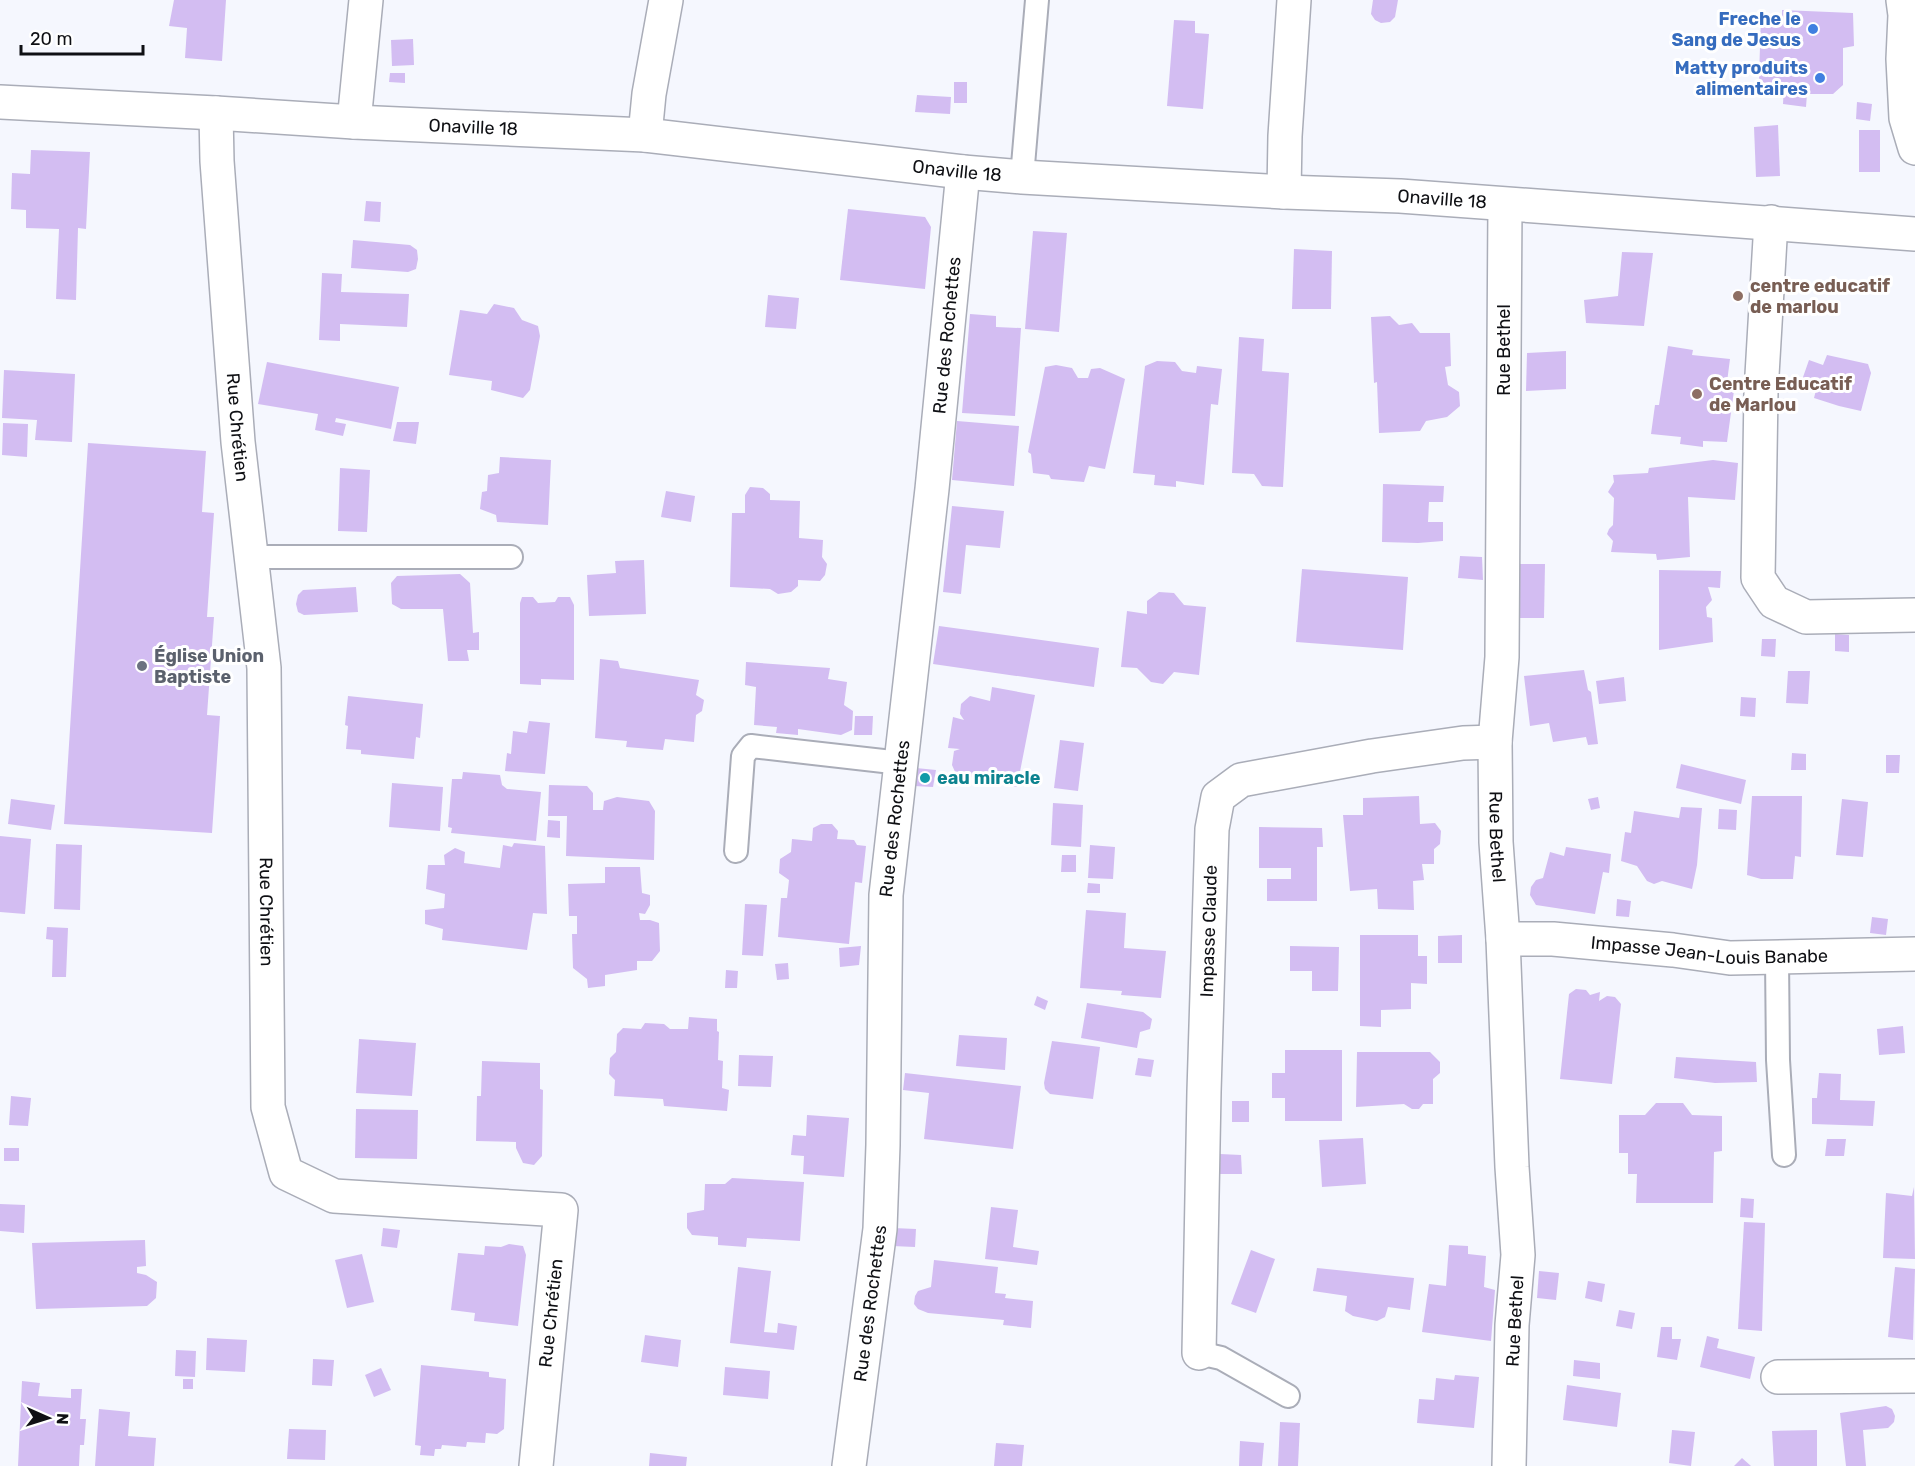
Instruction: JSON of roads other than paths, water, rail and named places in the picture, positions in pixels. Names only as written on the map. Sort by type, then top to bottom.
[{"type":"street","points":[[354,123],[366,0]]},
{"type":"street","points":[[645,135],[649,94],[666,0]]},
{"type":"street","points":[[1284,192],[1285,136],[1294,0]]},
{"type":"street","points":[[1903,0],[1906,118],[1915,148]]},
{"type":"street","name":"Onaville 18","points":[[0,102],[216,113],[354,123],[645,135],[1023,177],[1284,192],[1400,196],[1915,234]]},
{"type":"street","name":"Rue Chrétien","points":[[216,113],[217,161],[238,442],[264,668],[268,1107],[286,1173],[334,1196],[561,1210],[536,1466]]},
{"type":"street","name":"Rue des Rochettes","points":[[849,1466],[880,1229],[886,895],[932,489],[963,172]]},
{"type":"street","name":"Rue Bethel","points":[[1505,205],[1502,657],[1495,742],[1496,842],[1503,939],[1511,1156],[1518,1255],[1512,1325],[1509,1466]]},
{"type":"street","points":[[1771,222],[1761,392],[1758,578],[1774,602],[1806,617],[1915,615]]},
{"type":"street","name":"Impasse Claude","points":[[1199,1353],[1212,841],[1218,797],[1241,780],[1372,756],[1463,743],[1495,742]]},
{"type":"street","name":"Impasse Jean-Louis Banabe","points":[[1503,939],[1553,939],[1673,950],[1730,958],[1915,954]]},
{"type":"street","points":[[1778,1377],[1915,1376]]},
{"type":"lane","points":[[1023,177],[1037,0]]},
{"type":"lane","points":[[251,557],[511,557]]},
{"type":"lane","points":[[736,851],[743,756],[751,746],[901,763]]},
{"type":"lane","points":[[1777,958],[1778,1060],[1784,1155]]},
{"type":"lane","points":[[1199,1353],[1221,1358],[1288,1396]]},
{"type":"place","name":"Freche le Sang de Jesus","points":[[1813,29]]},
{"type":"place","name":"Matty produits alimentaires","points":[[1820,78]]},
{"type":"place","name":"centre educatif de marlou","points":[[1738,296]]},
{"type":"place","name":"Centre Educatif de Marlou","points":[[1697,394]]},
{"type":"place","name":"Église Union Baptiste","points":[[142,666]]},
{"type":"place","name":"eau miracle","points":[[925,778]]}]
